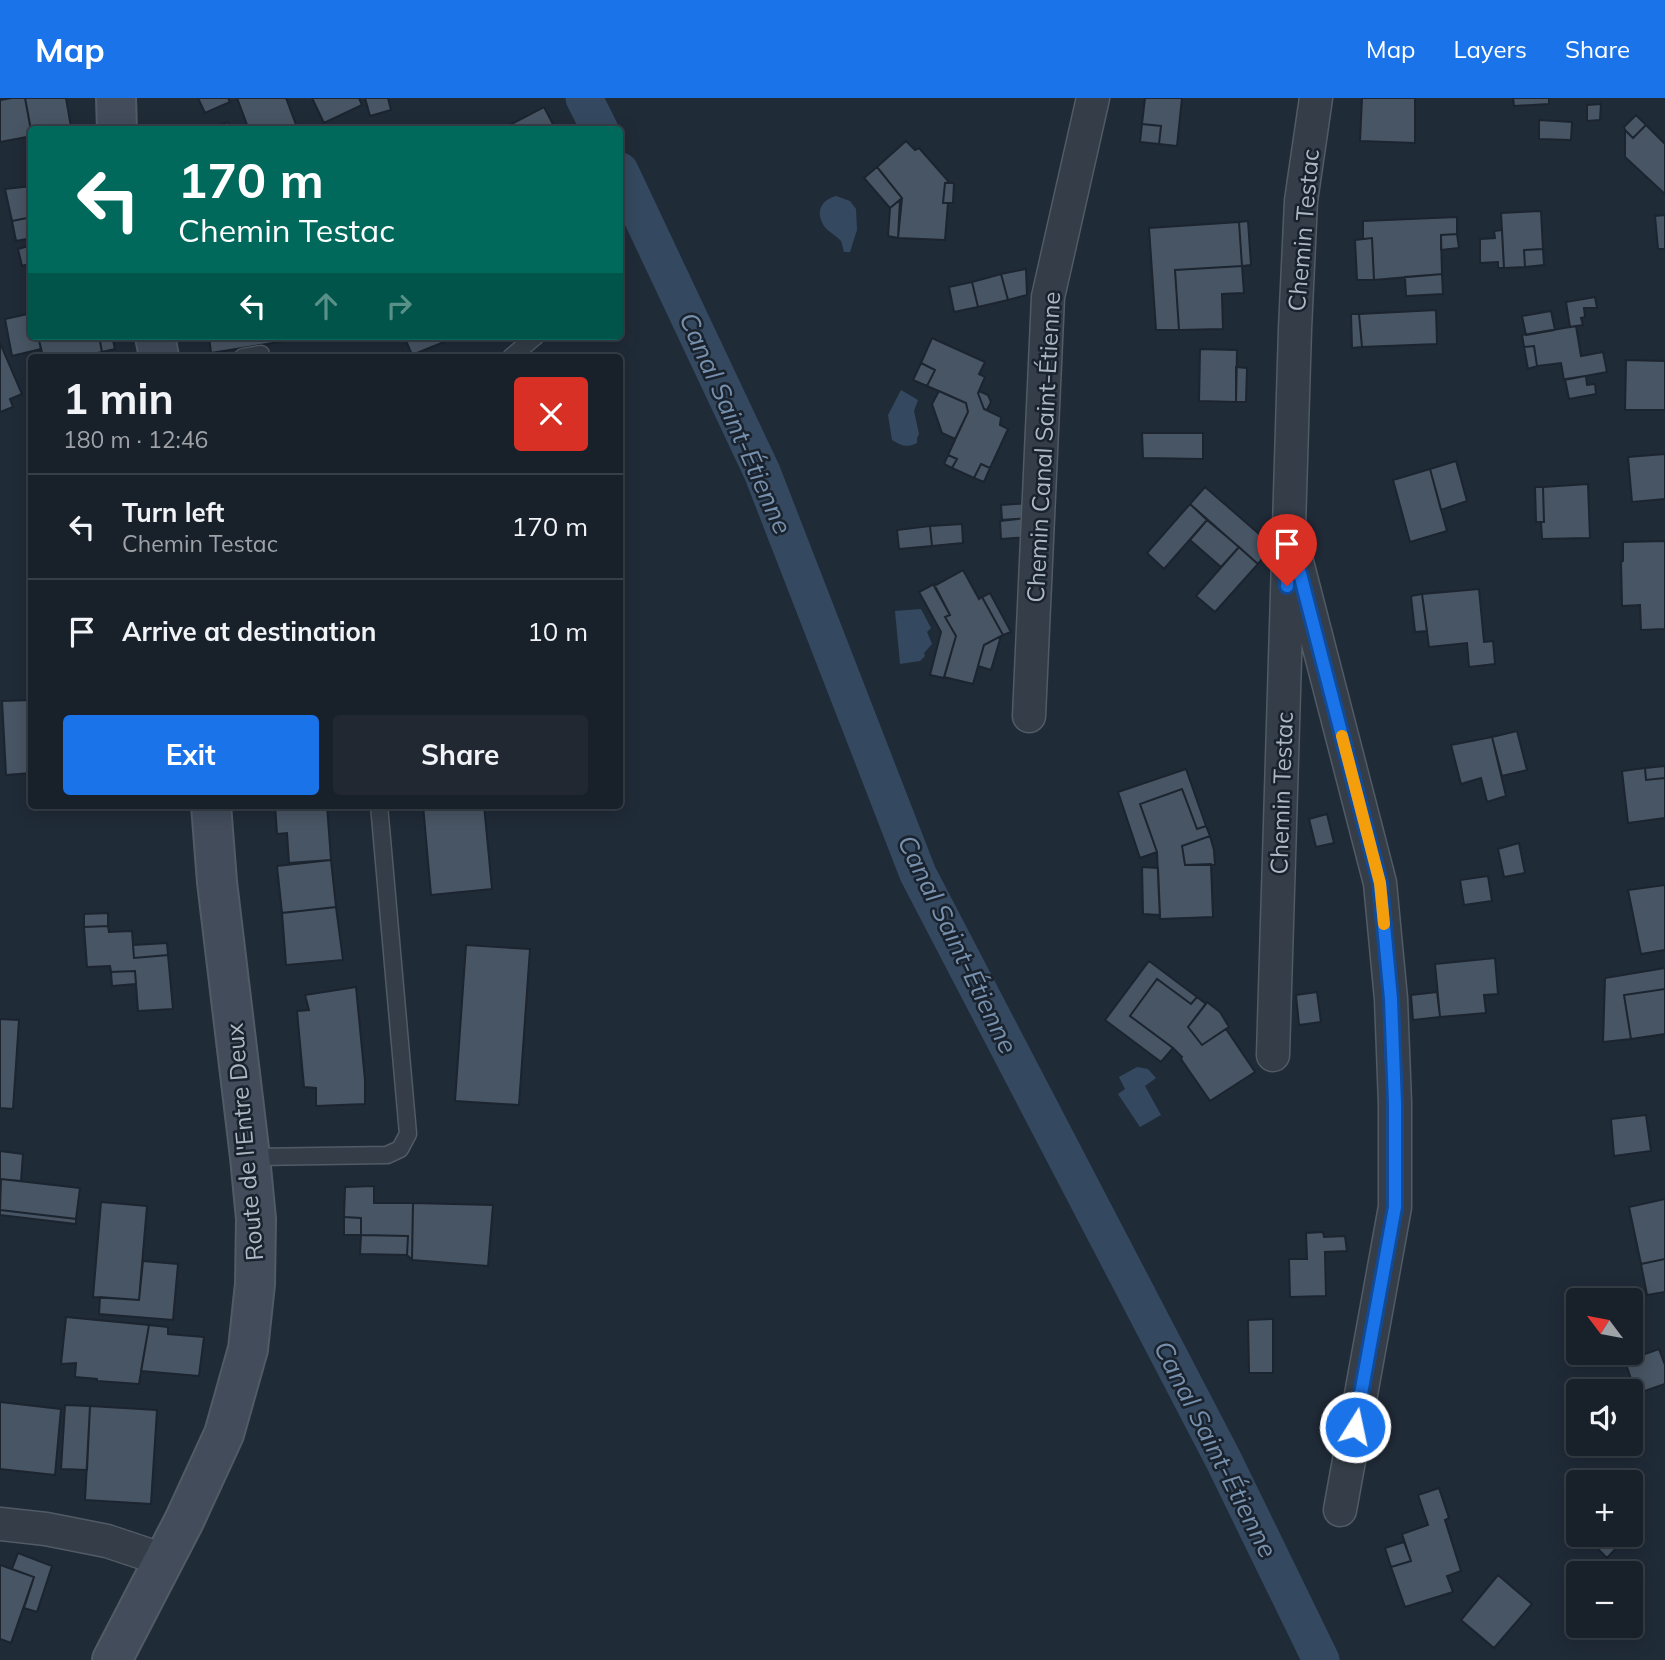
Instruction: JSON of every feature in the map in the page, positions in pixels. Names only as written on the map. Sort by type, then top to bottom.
[{"type":"main road","points":[[116,98],[117,126]]},
{"type":"main road","name":"Route de l'Entre Deux","points":[[112,1660],[164,1560],[224,1434],[248,1349],[255,1271],[256,1219],[217,881],[211,809]]},
{"type":"street","name":"Chemin Canal Saint-Étienne","points":[[1029,716],[1048,297],[1093,98]]},
{"type":"street","name":"Chemin Testac","points":[[1273,1055],[1294,329],[1301,201],[1316,98]]},
{"type":"street","name":"Chemin Testac","points":[[1289,531],[1380,883],[1391,999],[1395,1207],[1340,1510]]},
{"type":"street","points":[[0,1524],[46,1529],[107,1541],[164,1560]]},
{"type":"lane","points":[[515,354],[531,340]]},
{"type":"lane","points":[[250,1157],[387,1155],[400,1149],[408,1134],[379,809]]},
{"type":"water","points":[[836,196],[850,201],[856,209],[857,230],[850,252],[844,252],[841,241],[821,221],[821,207]]},
{"type":"water","points":[[901,390],[918,400],[914,411],[919,434],[917,443],[907,446],[892,440],[888,415]]},
{"type":"water","points":[[921,609],[931,628],[927,632],[932,644],[920,661],[900,664],[895,611]]},
{"type":"water","points":[[1137,1067],[1148,1069],[1156,1078],[1145,1086],[1161,1115],[1140,1127],[1118,1094],[1125,1089],[1119,1077]]},
{"type":"building","points":[[25,98],[30,126],[28,126],[28,137],[0,142],[0,100]]},
{"type":"building","points":[[25,98],[66,98],[71,126],[30,126]]},
{"type":"building","points":[[198,98],[228,98],[230,102],[205,113]]},
{"type":"building","points":[[237,98],[286,98],[296,126],[248,126]]},
{"type":"building","points":[[312,98],[359,98],[362,105],[324,123]]},
{"type":"building","points":[[365,98],[388,98],[391,110],[370,116]]},
{"type":"building","points":[[1145,98],[1182,98],[1177,146],[1159,144],[1161,126],[1142,124]]},
{"type":"building","points":[[1362,98],[1415,98],[1415,143],[1360,141]]},
{"type":"building","points":[[1513,98],[1549,98],[1549,104],[1514,106]]},
{"type":"building","points":[[1601,104],[1600,120],[1587,121],[1587,105]]},
{"type":"building","points":[[544,107],[554,126],[508,126]]},
{"type":"building","points":[[1636,115],[1646,125],[1633,138],[1624,127]]},
{"type":"building","points":[[1539,120],[1572,122],[1571,140],[1539,139]]},
{"type":"building","points":[[1142,124],[1161,126],[1159,144],[1140,142]]},
{"type":"building","points":[[1646,125],[1665,144],[1665,194],[1625,157],[1625,130],[1633,138]]},
{"type":"building","points":[[906,141],[915,150],[919,148],[949,182],[945,183],[943,203],[948,203],[945,240],[898,238],[902,198],[877,167]]},
{"type":"building","points":[[877,167],[902,198],[890,208],[864,178]]},
{"type":"building","points":[[945,183],[954,183],[953,203],[943,203]]},
{"type":"building","points":[[28,186],[28,218],[12,221],[5,189]]},
{"type":"building","points":[[900,200],[898,238],[888,236],[890,208]]},
{"type":"building","points":[[1541,211],[1543,249],[1524,250],[1525,267],[1504,268],[1501,213]]},
{"type":"building","points":[[1665,215],[1665,249],[1658,249],[1655,216]]},
{"type":"building","points":[[1457,217],[1457,234],[1441,235],[1442,274],[1374,280],[1372,238],[1363,239],[1363,221]]},
{"type":"building","points":[[28,218],[28,239],[16,241],[12,221]]},
{"type":"building","points":[[1248,221],[1251,265],[1242,266],[1239,222]]},
{"type":"building","points":[[1239,222],[1242,266],[1175,270],[1179,330],[1156,330],[1149,228]]},
{"type":"building","points":[[1502,230],[1504,268],[1498,268],[1498,262],[1480,263],[1480,239],[1495,238],[1494,231]]},
{"type":"building","points":[[1457,234],[1459,248],[1441,250],[1441,235]]},
{"type":"building","points":[[1372,238],[1374,280],[1357,280],[1355,240]]},
{"type":"building","points":[[28,246],[28,264],[22,266],[18,249]]},
{"type":"building","points":[[1543,249],[1544,265],[1525,267],[1524,250]]},
{"type":"building","points":[[1242,266],[1244,293],[1222,294],[1223,329],[1179,330],[1175,270]]},
{"type":"building","points":[[1026,269],[1027,295],[1008,300],[1001,274]]},
{"type":"building","points":[[1001,274],[1008,300],[978,307],[972,282]]},
{"type":"building","points":[[1442,274],[1443,294],[1406,296],[1405,277]]},
{"type":"building","points":[[972,282],[978,307],[954,312],[949,287]]},
{"type":"building","points":[[1595,297],[1597,308],[1584,308],[1585,317],[1581,318],[1583,325],[1570,327],[1566,302]]},
{"type":"building","points":[[1436,310],[1437,344],[1362,347],[1359,314]]},
{"type":"building","points":[[1551,311],[1555,330],[1526,335],[1522,316]]},
{"type":"building","points":[[28,314],[28,340],[39,340],[41,349],[12,356],[5,319]]},
{"type":"building","points":[[1351,314],[1359,314],[1362,347],[1352,348]]},
{"type":"building","points":[[1576,326],[1581,356],[1603,352],[1607,372],[1564,380],[1561,363],[1537,366],[1534,346],[1524,347],[1522,335]]},
{"type":"building","points":[[932,338],[985,362],[979,374],[985,377],[978,393],[984,409],[1001,417],[1000,425],[1008,429],[990,468],[981,464],[974,478],[952,468],[957,459],[948,455],[968,412],[966,403],[927,386],[935,370],[921,363]]},
{"type":"building","points":[[39,340],[100,340],[102,352],[93,354],[42,354]]},
{"type":"building","points":[[100,340],[113,340],[115,349],[102,352]]},
{"type":"building","points":[[209,340],[292,340],[211,353]]},
{"type":"building","points":[[406,340],[449,340],[414,354],[412,354]]},
{"type":"building","points":[[0,343],[22,394],[10,399],[13,407],[0,412]]},
{"type":"building","points":[[1534,346],[1537,366],[1528,369],[1524,347]]},
{"type":"building","points":[[1200,349],[1237,350],[1236,402],[1199,401]]},
{"type":"building","points":[[1626,360],[1665,361],[1665,410],[1625,410]]},
{"type":"building","points":[[921,363],[935,370],[927,386],[913,380]]},
{"type":"building","points":[[1236,367],[1247,368],[1246,402],[1236,402]]},
{"type":"building","points":[[1586,376],[1587,385],[1595,384],[1596,394],[1569,399],[1565,379]]},
{"type":"building","points":[[939,391],[966,403],[968,412],[955,439],[942,433],[932,404]]},
{"type":"building","points":[[979,391],[988,395],[991,402],[987,410],[984,409]]},
{"type":"building","points":[[1142,433],[1203,433],[1203,459],[1143,458]]},
{"type":"building","points":[[1665,454],[1665,499],[1632,502],[1628,457]]},
{"type":"building","points":[[948,455],[957,459],[952,468],[944,464]]},
{"type":"building","points":[[1456,461],[1467,501],[1441,510],[1430,469]]},
{"type":"building","points":[[981,464],[990,468],[984,482],[974,478]]},
{"type":"building","points":[[1430,469],[1447,531],[1410,542],[1393,480]]},
{"type":"building","points":[[1588,484],[1590,538],[1542,539],[1543,487]]},
{"type":"building","points":[[1205,487],[1273,546],[1258,564],[1190,504]]},
{"type":"building","points":[[1535,487],[1543,487],[1544,522],[1536,522]]},
{"type":"building","points":[[1031,503],[1030,518],[1002,520],[1001,505]]},
{"type":"building","points":[[1190,504],[1207,520],[1164,569],[1147,553]]},
{"type":"building","points":[[1028,518],[1030,537],[1001,539],[1000,521]]},
{"type":"building","points":[[1207,520],[1239,547],[1221,567],[1190,540]]},
{"type":"building","points":[[962,524],[963,543],[932,546],[930,526]]},
{"type":"building","points":[[930,526],[932,546],[899,549],[897,530]]},
{"type":"building","points":[[1665,541],[1665,629],[1641,630],[1640,605],[1622,606],[1623,542]]},
{"type":"building","points":[[1239,547],[1258,564],[1215,612],[1196,596]]},
{"type":"building","points":[[963,570],[1003,635],[984,645],[973,684],[944,677],[956,636],[945,617],[950,615],[934,586]]},
{"type":"building","points":[[934,584],[950,615],[945,617],[956,636],[944,678],[930,675],[941,632],[919,592]]},
{"type":"building","points":[[1479,589],[1484,642],[1493,641],[1495,664],[1469,667],[1467,643],[1429,647],[1422,594]]},
{"type":"building","points":[[990,593],[1011,632],[1003,635],[982,597]]},
{"type":"building","points":[[1422,594],[1427,631],[1415,632],[1411,596]]},
{"type":"building","points":[[1001,636],[991,670],[978,666],[984,645]]},
{"type":"building","points":[[28,700],[28,773],[6,775],[2,701]]},
{"type":"building","points":[[1517,731],[1527,770],[1502,776],[1492,737]]},
{"type":"building","points":[[1492,737],[1506,796],[1487,802],[1481,778],[1461,784],[1451,745]]},
{"type":"building","points":[[1665,766],[1665,778],[1646,780],[1645,768]]},
{"type":"building","points":[[1645,768],[1646,780],[1665,778],[1665,818],[1628,823],[1622,771]]},
{"type":"building","points":[[1186,769],[1206,826],[1197,829],[1182,789],[1140,804],[1157,852],[1140,858],[1118,792]]},
{"type":"building","points":[[1182,789],[1197,829],[1206,826],[1210,836],[1182,846],[1185,865],[1211,864],[1213,917],[1160,919],[1157,852],[1140,804]]},
{"type":"building","points":[[275,809],[327,809],[331,860],[289,863],[287,833],[277,834]]},
{"type":"building","points":[[423,809],[484,809],[492,889],[431,895]]},
{"type":"building","points":[[1327,814],[1334,843],[1316,847],[1309,819]]},
{"type":"building","points":[[1210,836],[1215,865],[1185,865],[1182,846]]},
{"type":"building","points":[[1519,843],[1525,873],[1504,877],[1498,849]]},
{"type":"building","points":[[331,860],[336,907],[282,913],[277,866]]},
{"type":"building","points":[[1142,867],[1158,868],[1160,915],[1143,914]]},
{"type":"building","points":[[1488,876],[1492,901],[1464,905],[1460,880]]},
{"type":"building","points":[[1665,885],[1665,950],[1641,954],[1628,890]]},
{"type":"building","points":[[336,907],[343,960],[286,965],[282,913]]},
{"type":"building","points":[[108,913],[108,926],[84,927],[84,914]]},
{"type":"building","points":[[108,926],[109,932],[132,931],[134,958],[168,955],[173,1009],[138,1011],[135,971],[111,972],[110,966],[87,967],[84,927]]},
{"type":"building","points":[[167,943],[168,955],[134,958],[133,945]]},
{"type":"building","points":[[466,945],[530,949],[519,1105],[455,1101]]},
{"type":"building","points":[[1495,958],[1498,994],[1484,995],[1486,1013],[1440,1017],[1435,964]]},
{"type":"building","points":[[1149,961],[1197,997],[1191,1004],[1157,979],[1130,1016],[1173,1048],[1161,1062],[1105,1020]]},
{"type":"building","points":[[1665,968],[1665,989],[1624,995],[1631,1039],[1603,1042],[1605,978]]},
{"type":"building","points":[[135,971],[136,984],[112,986],[111,972]]},
{"type":"building","points":[[1157,979],[1191,1004],[1197,997],[1206,1004],[1188,1027],[1202,1045],[1226,1029],[1255,1072],[1210,1101],[1182,1057],[1130,1016]]},
{"type":"building","points":[[356,987],[365,1104],[316,1106],[316,1088],[304,1087],[297,1011],[309,1010],[305,995]]},
{"type":"building","points":[[1665,989],[1665,1034],[1631,1039],[1624,995]]},
{"type":"building","points":[[1317,992],[1321,1022],[1299,1025],[1296,995]]},
{"type":"building","points":[[1437,992],[1440,1017],[1413,1020],[1411,995]]},
{"type":"building","points":[[1207,1002],[1220,1012],[1229,1027],[1202,1045],[1188,1027]]},
{"type":"building","points":[[0,1019],[19,1020],[13,1109],[0,1108]]},
{"type":"building","points":[[1646,1115],[1651,1151],[1614,1156],[1611,1119]]},
{"type":"building","points":[[0,1151],[23,1154],[21,1181],[0,1179]]},
{"type":"building","points":[[1,1179],[80,1188],[76,1219],[0,1210]]},
{"type":"building","points":[[374,1186],[374,1203],[413,1203],[412,1260],[407,1255],[408,1236],[361,1235],[361,1218],[344,1217],[345,1187]]},
{"type":"building","points":[[1665,1199],[1665,1259],[1641,1264],[1629,1207]]},
{"type":"building","points":[[101,1202],[147,1206],[139,1300],[93,1297]]},
{"type":"building","points":[[413,1203],[493,1205],[488,1266],[412,1260]]},
{"type":"building","points":[[0,1210],[76,1219],[76,1224],[0,1215]]},
{"type":"building","points":[[344,1217],[361,1218],[361,1235],[344,1235]]},
{"type":"building","points":[[1323,1232],[1324,1237],[1345,1236],[1347,1251],[1325,1252],[1326,1296],[1290,1297],[1289,1259],[1307,1259],[1306,1233]]},
{"type":"building","points":[[361,1235],[408,1236],[407,1255],[360,1254]]},
{"type":"building","points":[[1665,1259],[1665,1292],[1647,1295],[1641,1264]]},
{"type":"building","points":[[143,1261],[178,1264],[173,1320],[99,1314],[100,1297],[139,1300]]},
{"type":"building","points":[[66,1317],[149,1325],[139,1384],[75,1377],[76,1363],[61,1364]]},
{"type":"building","points":[[1273,1319],[1273,1373],[1249,1373],[1248,1320]]},
{"type":"building","points":[[149,1325],[168,1327],[168,1334],[204,1337],[199,1376],[141,1371]]},
{"type":"building","points":[[1659,1349],[1665,1365],[1665,1384],[1643,1392],[1643,1379],[1631,1379],[1626,1365],[1643,1365],[1643,1355]]},
{"type":"building","points":[[0,1402],[61,1409],[55,1475],[0,1469]]},
{"type":"building","points":[[65,1405],[90,1406],[87,1470],[61,1469]]},
{"type":"building","points":[[90,1406],[157,1410],[151,1504],[85,1500]]},
{"type":"building","points":[[1439,1488],[1449,1518],[1445,1520],[1461,1571],[1447,1576],[1453,1592],[1405,1607],[1391,1567],[1411,1561],[1402,1534],[1428,1525],[1418,1495]]},
{"type":"building","points":[[1404,1542],[1411,1561],[1391,1567],[1385,1548]]},
{"type":"building","points":[[1596,1547],[1617,1547],[1607,1558]]},
{"type":"building","points":[[18,1553],[52,1566],[37,1612],[24,1608],[34,1577],[12,1569]]},
{"type":"building","points":[[0,1565],[34,1577],[11,1643],[0,1639]]},
{"type":"building","points":[[1498,1575],[1532,1604],[1494,1648],[1461,1620]]},
{"type":"waterway","name":"Canal Saint-Étienne","points":[[584,98],[598,126]]},
{"type":"waterway","name":"Canal Saint-Étienne","points":[[623,177],[762,472],[918,874],[1223,1459],[1321,1660]]},
{"type":"slow traffic","points":[[1342,736],[1380,883],[1384,924]]},
{"type":"route","points":[[1287,586],[1289,531],[1380,883],[1391,999],[1395,1207],[1355,1427]]}]
